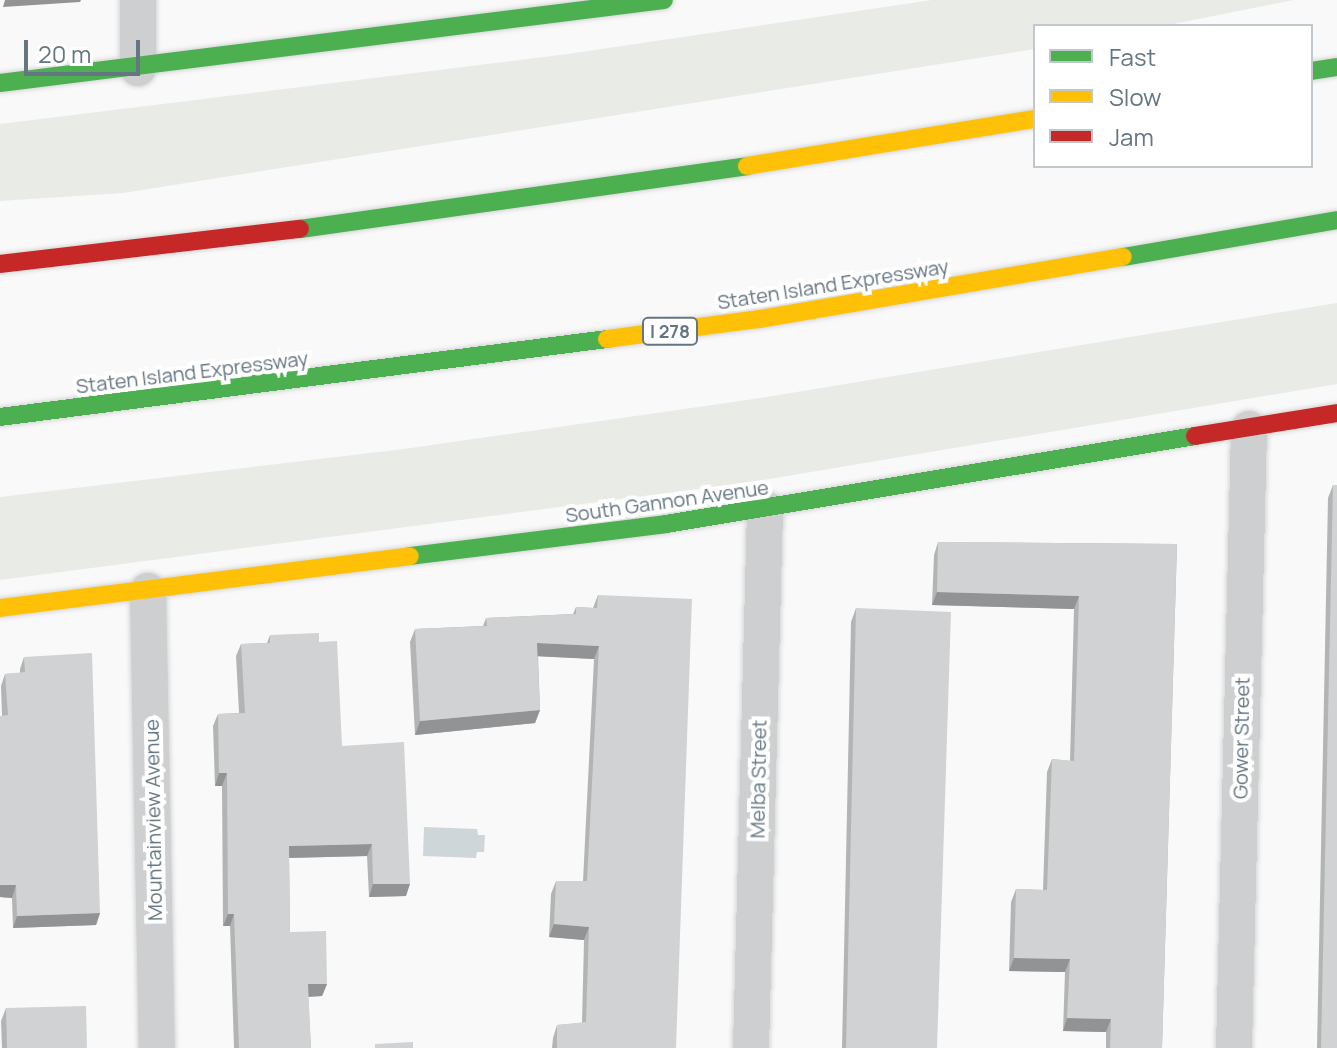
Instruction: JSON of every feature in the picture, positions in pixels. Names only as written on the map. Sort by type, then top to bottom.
[{"type":"main road","points":[[0,83],[664,0]]},
{"type":"main road","points":[[1313,71],[1337,67]]},
{"type":"main road","points":[[0,264],[302,229],[721,170],[1033,119]]},
{"type":"main road","name":"Staten Island Expressway","points":[[0,417],[759,319],[1337,220]]},
{"type":"main road","name":"South Gannon Avenue","points":[[0,608],[765,509],[1337,413]]},
{"type":"street","points":[[138,0],[138,68]]},
{"type":"street","name":"Gower Street","points":[[1234,1048],[1249,429]]},
{"type":"street","name":"Melba Street","points":[[751,1048],[765,509]]},
{"type":"street","name":"Mountainview Avenue","points":[[148,591],[157,1048]]},
{"type":"shaded area","points":[[932,0],[1294,0],[1173,24],[1033,24],[1033,49],[123,193],[0,201],[0,124],[568,54]]},
{"type":"shaded area","points":[[1337,303],[1337,384],[751,482],[0,580],[0,497],[404,449],[754,399]]},
{"type":"shaded area","points":[[424,827],[477,829],[478,835],[485,835],[484,852],[477,852],[476,858],[423,856]]},
{"type":"building","points":[[1333,485],[1337,485],[1337,1048],[1321,1048]]},
{"type":"building","points":[[938,542],[1177,544],[1162,1048],[1110,1048],[1111,1019],[1067,1018],[1070,959],[1014,958],[1016,889],[1047,890],[1052,759],[1074,761],[1079,596],[937,592]]},
{"type":"building","points":[[598,595],[692,599],[676,1048],[557,1048],[557,1025],[586,1022],[589,927],[554,924],[556,881],[587,881],[599,646],[537,643],[540,710],[420,721],[415,629],[487,626],[486,618],[576,614],[576,607],[597,608]]},
{"type":"building","points":[[856,608],[951,612],[937,1048],[846,1048]]},
{"type":"building","points":[[319,633],[319,642],[337,641],[342,746],[404,742],[410,884],[373,884],[372,844],[289,846],[290,932],[326,931],[327,984],[308,984],[311,1048],[239,1048],[234,914],[228,914],[227,773],[219,773],[218,714],[245,713],[241,644],[270,643],[270,635]]},
{"type":"building","points":[[92,653],[100,913],[17,916],[16,885],[0,885],[0,716],[8,715],[5,674],[25,672],[24,657]]},
{"type":"building","points":[[86,1006],[87,1048],[7,1048],[6,1008]]},
{"type":"building","points":[[413,1042],[413,1048],[375,1048],[375,1044]]},
{"type":"traffic: fast","points":[[0,83],[664,0]]},
{"type":"traffic: fast","points":[[1313,71],[1337,67]]},
{"type":"traffic: fast","points":[[300,229],[747,166]]},
{"type":"traffic: fast","points":[[1123,257],[1337,220]]},
{"type":"traffic: fast","points":[[0,417],[607,339]]},
{"type":"traffic: fast","points":[[410,556],[666,524],[1195,436]]},
{"type":"traffic: slow","points":[[747,166],[1033,119]]},
{"type":"traffic: slow","points":[[607,339],[759,319],[1123,257]]},
{"type":"traffic: slow","points":[[0,608],[410,556]]},
{"type":"traffic: jam","points":[[0,264],[300,229]]},
{"type":"traffic: jam","points":[[1195,436],[1337,413]]}]
